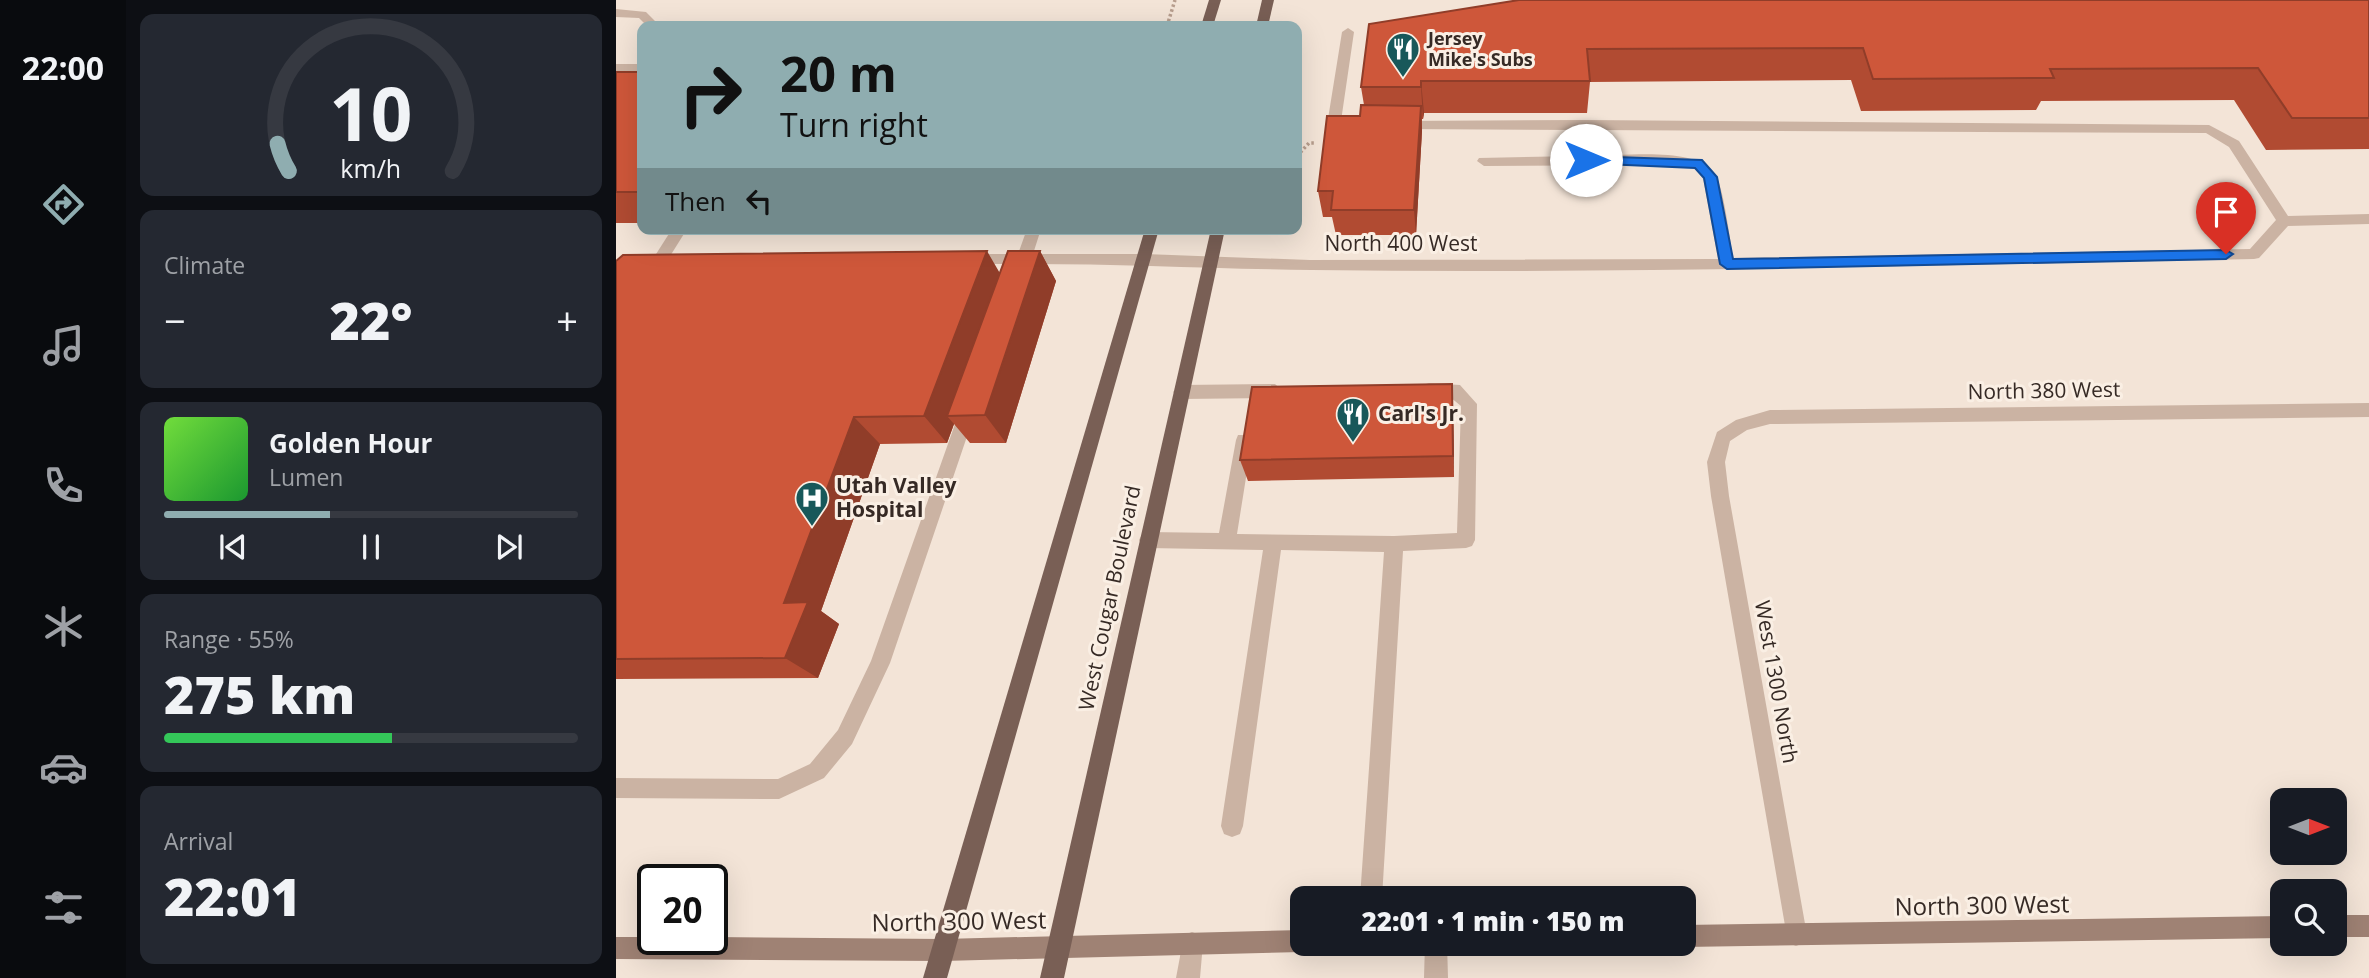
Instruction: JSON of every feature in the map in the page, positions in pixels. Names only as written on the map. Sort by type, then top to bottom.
[{"type":"main road","points":[[1209,21],[1215,0]]},
{"type":"main road","points":[[1263,21],[1268,0]]},
{"type":"main road","points":[[935,978],[1150,235]]},
{"type":"main road","name":"West Cougar Boulevard","points":[[1052,978],[1217,235]]},
{"type":"street","points":[[616,13],[642,15],[649,21]]},
{"type":"street","points":[[1348,32],[1334,125],[1362,125]]},
{"type":"street","points":[[616,68],[637,68]]},
{"type":"street","points":[[1584,124],[1586,160]]},
{"type":"street","points":[[1390,125],[2209,129],[2234,144],[2284,221],[2369,219]]},
{"type":"street","points":[[1484,161],[1698,163],[1710,177],[1727,264]]},
{"type":"street","name":"North 400 West","points":[[953,259],[1144,259],[1310,265],[1727,264],[2254,254],[2284,221]]},
{"type":"street","points":[[644,285],[667,260],[677,235]]},
{"type":"street","points":[[1015,282],[1032,235]]},
{"type":"street","points":[[638,260],[667,260]]},
{"type":"street","points":[[1148,540],[1394,544],[1466,540],[1468,404],[1454,390],[1413,390]]},
{"type":"street","points":[[1181,392],[1250,405],[1292,391]]},
{"type":"street","points":[[616,788],[779,789],[817,771],[845,737],[880,663],[973,396]]},
{"type":"street","points":[[1227,542],[1250,405]]},
{"type":"street","name":"North 380 West","points":[[1723,437],[1742,425],[1770,417],[2369,410]]},
{"type":"street","name":"West 1300 North","points":[[1723,437],[1716,462],[1720,496],[1796,935]]},
{"type":"street","points":[[1232,826],[1273,543]]},
{"type":"street","points":[[1372,886],[1394,544]]},
{"type":"street","points":[[2347,926],[2369,926]]},
{"type":"street","name":"North 300 West","points":[[1696,936],[2270,927]]},
{"type":"street","name":"North 300 West","points":[[616,948],[943,950],[1290,941]]},
{"type":"street","points":[[1188,978],[1192,943]]},
{"type":"street","points":[[1436,956],[1436,978]]},
{"type":"path","points":[[1169,21],[1175,0]]},
{"type":"path","points":[[1302,151],[1309,143],[1320,143]]},
{"type":"building","points":[[1519,0],[2369,0],[2369,118],[2292,118],[2258,68],[2050,69],[2054,78],[1873,79],[1863,48],[1587,49],[1590,81],[1421,81],[1421,87],[1361,87],[1369,24]]},
{"type":"building","points":[[616,72],[637,72],[637,192],[616,192]]},
{"type":"building","points":[[1361,105],[1421,106],[1414,210],[1331,210],[1333,191],[1318,191],[1327,116],[1360,116]]},
{"type":"building","points":[[987,251],[924,416],[854,417],[784,603],[808,602],[785,658],[616,659],[616,261],[623,255]]},
{"type":"building","points":[[1008,251],[1040,251],[985,415],[947,416]]},
{"type":"building","name":"Carl's Jr.","points":[[1452,384],[1453,456],[1240,460],[1252,387]]},
{"type":"place","name":"Jersey Mike's Subs","points":[[1403,79]]},
{"type":"place","name":"Carl's Jr.","points":[[1353,444]]},
{"type":"place","name":"Utah Valley Hospital","points":[[812,528]]},
{"type":"route","points":[[1586,160],[1671,160],[1698,163],[1710,177],[1727,264],[2226,254]]}]
